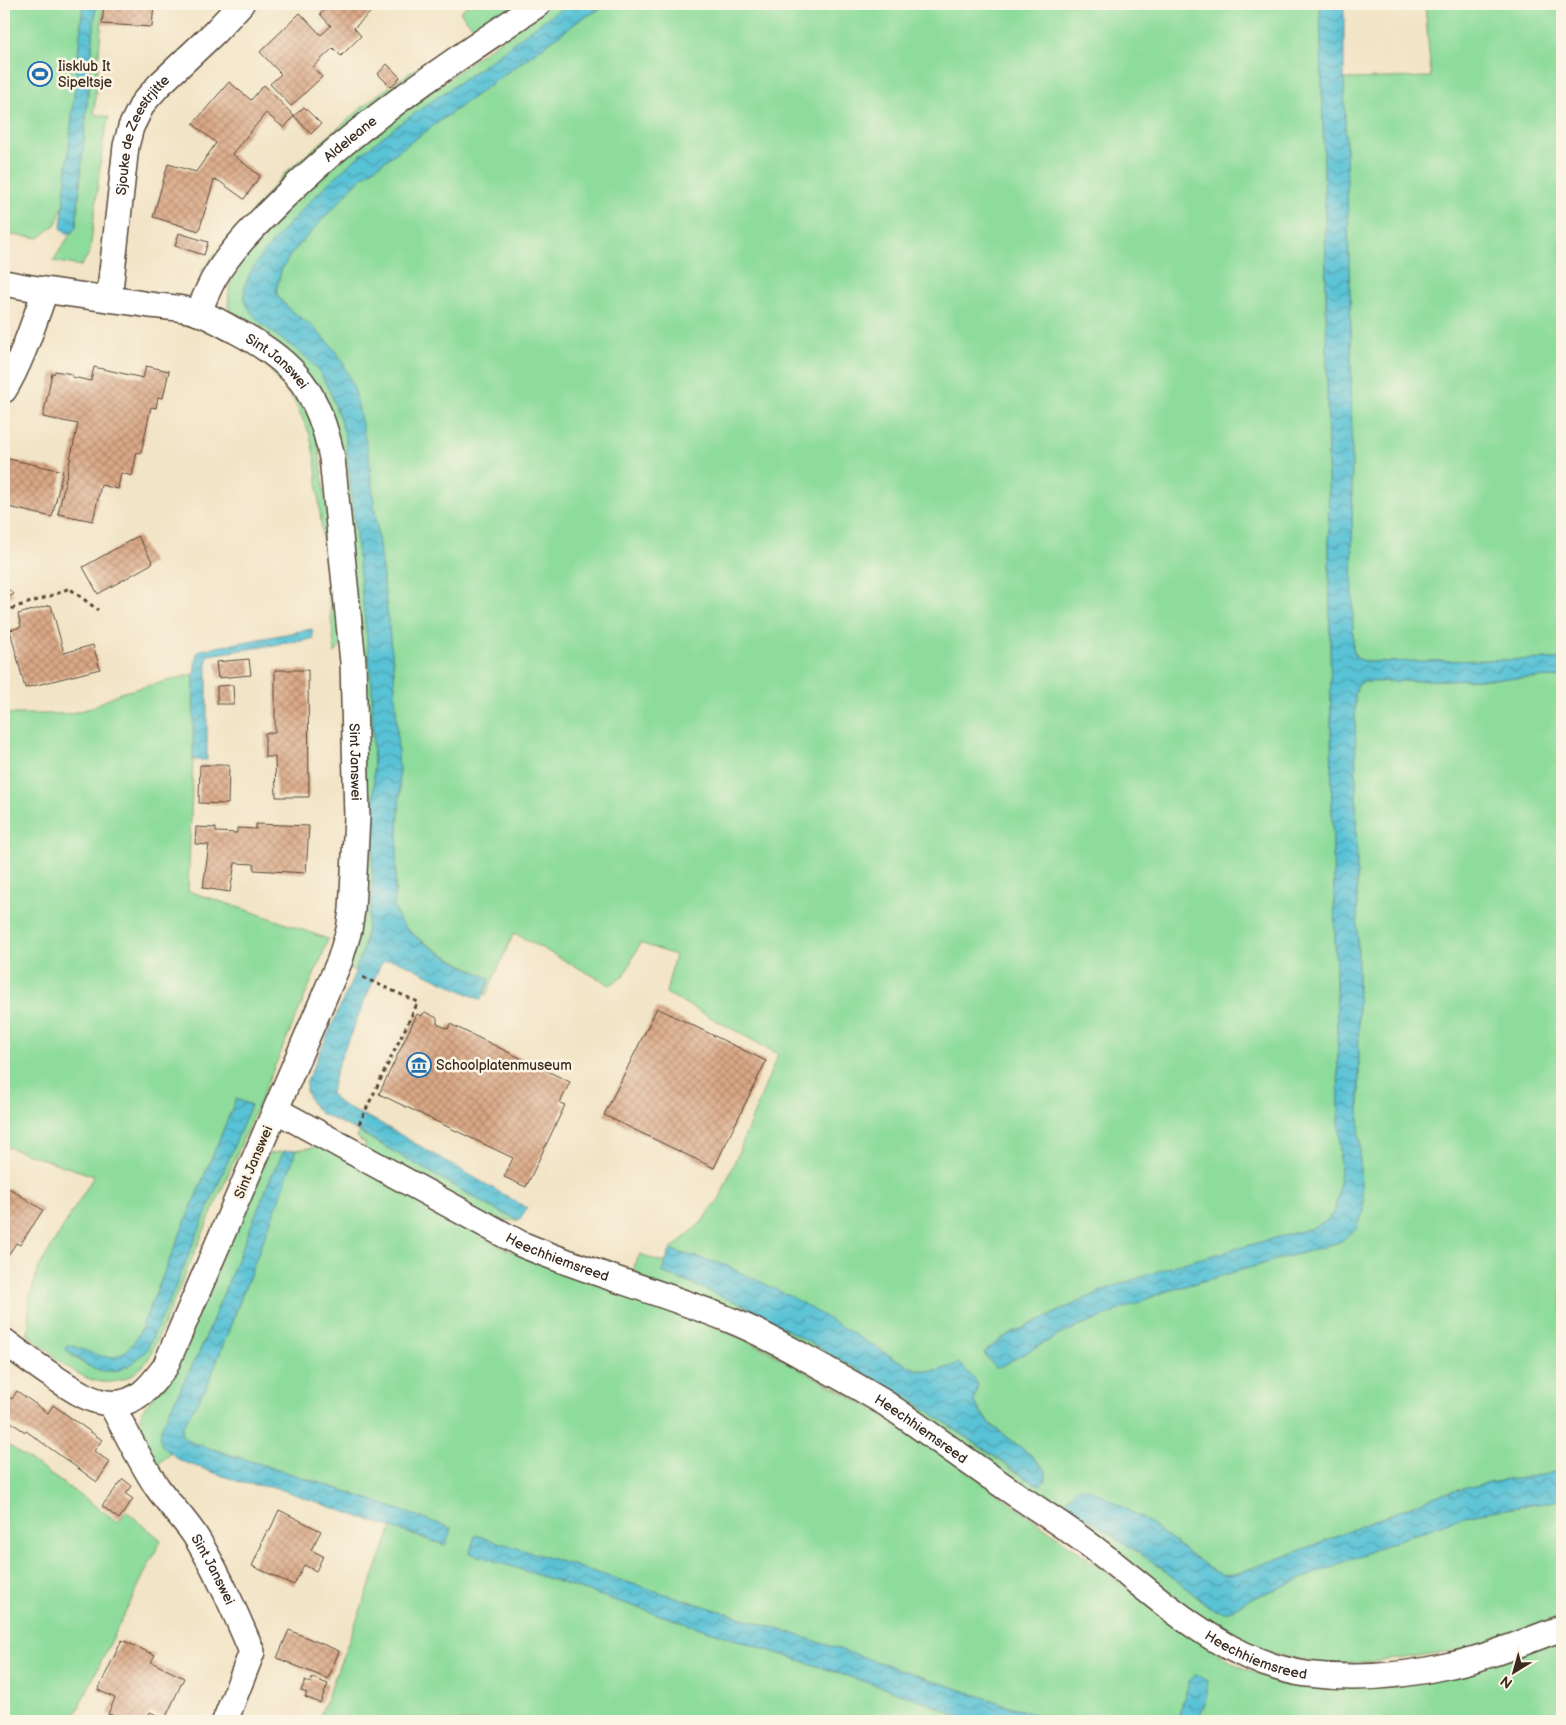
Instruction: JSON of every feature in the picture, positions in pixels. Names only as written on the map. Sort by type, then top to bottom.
[{"type":"street","name":"Sjouke de Zeestrjitte","points":[[109,299],[126,146],[131,127],[143,103],[159,85],[214,34],[241,4]]},
{"type":"street","name":"Aldeleane","points":[[198,312],[216,275],[241,243],[290,191],[332,152],[386,110],[538,4]]},
{"type":"street","name":"Sint Janswei","points":[[4,284],[198,312],[255,340],[290,367],[307,389],[317,406],[326,430],[332,458],[352,662],[357,818],[352,910],[349,930],[340,960],[165,1367],[142,1394],[127,1401],[112,1404],[132,1445],[158,1488],[198,1540],[207,1555],[237,1614],[252,1652],[225,1721]]},
{"type":"street","points":[[4,390],[37,316],[45,291]]},
{"type":"street","name":"Heechhiemsreed","points":[[276,1110],[521,1244],[551,1257],[733,1321],[783,1344],[884,1403],[1085,1542],[1215,1640],[1245,1656],[1305,1674],[1341,1677],[1372,1676],[1452,1665],[1562,1628]]},
{"type":"street","points":[[4,1341],[39,1368],[83,1396],[98,1402],[112,1404]]},
{"type":"path","points":[[4,612],[16,606],[54,596],[69,588],[98,610]]},
{"type":"path","points":[[358,1128],[418,1002],[374,983]]},
{"type":"green space","name":"Iisklub It Sipeltsje","points":[[4,4],[83,4],[64,203],[56,224],[39,238],[4,234]]},
{"type":"green space","points":[[96,4],[103,4],[94,114],[109,117],[103,141],[90,252],[81,266],[53,261],[76,228]]},
{"type":"green space","points":[[469,4],[525,4],[199,274],[285,173],[376,96],[474,28],[460,12]]},
{"type":"green space","points":[[551,4],[570,4],[385,135],[344,169],[290,222],[250,273],[244,294],[249,308],[285,341],[309,359],[320,372],[332,397],[345,434],[372,687],[374,786],[372,897],[364,947],[355,971],[347,967],[356,938],[336,431],[233,317],[228,306],[230,282],[238,260],[308,184],[516,28]]},
{"type":"green space","points":[[609,4],[1320,4],[1325,208],[1332,807],[1340,1155],[1339,1188],[1336,1205],[1327,1220],[1312,1228],[1106,1289],[1002,1338],[984,1353],[996,1369],[1061,1334],[1164,1292],[1340,1242],[1364,1211],[1360,1173],[1355,694],[1357,686],[1363,682],[1562,677],[1562,1472],[1488,1483],[1441,1494],[1286,1556],[1235,1574],[1224,1575],[1213,1571],[1142,1518],[1090,1489],[1066,1504],[1160,1567],[1212,1609],[1232,1610],[1246,1601],[1396,1541],[1468,1515],[1562,1500],[1562,1617],[1472,1648],[1390,1660],[1330,1665],[1287,1657],[1242,1645],[1014,1485],[640,1279],[634,1267],[640,1254],[665,1263],[662,1272],[741,1304],[912,1400],[1013,1470],[1034,1483],[1041,1485],[1046,1471],[1032,1456],[988,1422],[974,1402],[976,1389],[937,1371],[918,1370],[895,1359],[725,1265],[670,1250],[700,1224],[720,1198],[778,1054],[666,993],[675,955],[640,943],[624,976],[610,985],[514,933],[486,995],[484,994],[490,979],[428,945],[407,929],[399,919],[394,906],[400,793],[394,671],[368,453],[330,344],[312,326],[290,310],[279,298],[276,291],[281,271],[291,254],[361,178],[580,20]]},
{"type":"green space","points":[[1425,4],[1562,4],[1562,659],[1367,662],[1357,658],[1353,650],[1351,332],[1344,79],[1431,77]]},
{"type":"green space","points":[[270,368],[286,380],[316,428],[333,559],[325,566],[315,459],[310,435],[294,400]]},
{"type":"green space","points":[[328,591],[337,592],[342,645],[335,653]]},
{"type":"green space","points":[[194,674],[188,891],[328,939],[150,1356],[139,1370],[132,1375],[124,1379],[107,1382],[90,1379],[75,1372],[53,1357],[51,1352],[28,1335],[29,1299],[38,1269],[94,1176],[4,1146],[4,714],[69,714],[91,708],[120,693]],"holes":[[[236,1099],[251,1105],[167,1307],[117,1371],[95,1368],[77,1359],[65,1347],[68,1345],[98,1356],[114,1357],[122,1354],[138,1336]]]},
{"type":"green space","points":[[359,1132],[496,1210],[519,1220],[492,1221],[363,1150],[366,1144],[356,1137]]},
{"type":"green space","points":[[322,1146],[503,1248],[678,1311],[758,1346],[869,1407],[961,1467],[1234,1664],[1268,1678],[1309,1687],[1411,1680],[1562,1637],[1562,1721],[1197,1721],[1205,1703],[1189,1682],[1177,1721],[1054,1721],[794,1634],[475,1535],[470,1553],[924,1701],[969,1721],[318,1721],[392,1528],[444,1545],[450,1528],[342,1490],[193,1443],[182,1436],[182,1427],[208,1384],[283,1189],[295,1150]]},
{"type":"green space","points":[[284,1151],[271,1177],[202,1346],[183,1384],[162,1446],[171,1453],[156,1466],[140,1433],[140,1418],[143,1410],[150,1401],[268,1154]]},
{"type":"green space","points":[[4,1442],[118,1522],[126,1511],[161,1540],[72,1721],[4,1721]]},
{"type":"water","points":[[83,4],[96,4],[76,228],[71,233],[65,233],[61,228]]},
{"type":"water","points":[[570,4],[609,4],[580,20],[361,178],[291,254],[281,271],[276,291],[279,298],[290,310],[312,326],[330,344],[342,360],[355,391],[368,453],[394,671],[400,793],[394,906],[397,916],[406,929],[416,937],[441,953],[490,979],[481,1000],[403,963],[392,960],[381,964],[342,1054],[331,1094],[347,1108],[380,1123],[527,1208],[519,1220],[496,1210],[360,1132],[320,1113],[312,1104],[306,1091],[307,1081],[352,980],[364,947],[372,897],[374,786],[372,687],[345,434],[322,376],[309,360],[270,331],[252,314],[246,304],[244,294],[248,278],[256,263],[268,248],[310,201],[344,169],[396,127],[487,63],[538,24]]},
{"type":"water","points":[[1320,4],[1344,4],[1344,79],[1351,332],[1353,650],[1357,658],[1367,662],[1562,659],[1562,677],[1363,682],[1357,686],[1355,694],[1360,1173],[1364,1211],[1356,1229],[1340,1242],[1164,1292],[1061,1334],[996,1369],[984,1353],[1002,1338],[1106,1289],[1176,1265],[1312,1228],[1327,1220],[1336,1205],[1339,1188],[1340,1155],[1332,807],[1325,208]]},
{"type":"water","points":[[312,629],[313,639],[209,655],[207,657],[207,760],[193,760],[194,674],[197,653],[201,650]]},
{"type":"water","points":[[236,1099],[251,1105],[167,1307],[146,1351],[133,1363],[117,1371],[102,1371],[88,1366],[65,1349],[65,1347],[68,1345],[98,1355],[114,1357],[122,1354],[130,1347],[138,1336]]},
{"type":"water","points":[[295,1150],[283,1189],[208,1384],[182,1427],[182,1436],[193,1443],[342,1490],[451,1528],[445,1545],[277,1488],[243,1483],[181,1461],[162,1446],[160,1439],[161,1428],[202,1346],[271,1177],[284,1151]]},
{"type":"water","points":[[670,1250],[725,1265],[792,1297],[895,1359],[918,1370],[937,1371],[960,1363],[978,1384],[974,1402],[988,1423],[1032,1456],[1046,1471],[1046,1480],[1041,1485],[1034,1483],[912,1400],[741,1304],[662,1272]]},
{"type":"water","points":[[1562,1472],[1562,1500],[1468,1515],[1396,1541],[1246,1601],[1232,1610],[1224,1612],[1212,1609],[1160,1567],[1066,1504],[1069,1496],[1078,1487],[1090,1489],[1142,1518],[1213,1571],[1224,1575],[1235,1574],[1286,1556],[1441,1494],[1488,1483]]},
{"type":"water","points":[[475,1535],[794,1634],[1054,1721],[969,1721],[924,1701],[470,1553]]},
{"type":"water","points":[[1195,1675],[1208,1680],[1205,1703],[1197,1721],[1177,1721],[1189,1682]]},
{"type":"building","points":[[104,4],[154,4],[152,27],[102,24]]},
{"type":"building","points":[[331,4],[369,4],[374,9],[354,28],[361,36],[341,56],[333,48],[313,67],[322,77],[291,106],[270,84],[281,74],[260,52],[300,13],[321,35],[331,26],[320,14]]},
{"type":"building","points":[[387,64],[400,77],[391,87],[378,74]]},
{"type":"building","points":[[229,82],[251,100],[264,85],[294,116],[284,128],[266,113],[232,154],[260,176],[244,199],[219,181],[214,180],[199,231],[153,217],[168,164],[196,172],[216,143],[193,124]]},
{"type":"building","points":[[304,107],[321,124],[311,134],[294,116]]},
{"type":"building","points":[[179,233],[208,242],[204,255],[175,246]]},
{"type":"building","points":[[146,366],[169,371],[163,398],[158,397],[156,408],[151,407],[141,453],[137,452],[132,476],[121,473],[118,489],[101,485],[93,521],[58,514],[78,424],[43,417],[52,373],[54,374],[55,371],[72,374],[72,377],[91,381],[94,367],[143,378]]},
{"type":"building","points":[[4,458],[63,471],[52,517],[4,506]]},
{"type":"building","points":[[138,536],[153,563],[98,594],[83,567]]},
{"type":"building","points":[[4,584],[14,594],[4,600]]},
{"type":"building","points":[[51,605],[64,653],[93,645],[100,669],[25,688],[10,630],[21,627],[18,614]]},
{"type":"building","points":[[249,659],[251,675],[218,678],[216,662]]},
{"type":"building","points":[[275,670],[308,670],[309,797],[276,797],[275,757],[265,757],[265,733],[275,733]]},
{"type":"building","points":[[233,685],[234,704],[217,704],[217,686]]},
{"type":"building","points":[[200,765],[229,765],[228,804],[199,803]]},
{"type":"building","points":[[256,824],[309,826],[306,873],[254,870],[254,864],[235,863],[230,892],[203,888],[209,845],[195,844],[196,827],[216,828],[216,832],[237,833],[237,828],[256,829]]},
{"type":"building","points":[[657,1008],[766,1061],[714,1168],[604,1115]]},
{"type":"building","points":[[425,1012],[437,1018],[437,1024],[448,1029],[450,1024],[570,1082],[560,1103],[565,1105],[526,1187],[504,1177],[513,1158],[379,1094],[417,1014],[421,1016]]},
{"type":"building","points":[[9,1188],[43,1210],[20,1245],[16,1243],[4,1262],[4,1195]]},
{"type":"building","points":[[17,1391],[48,1413],[53,1405],[102,1440],[94,1451],[110,1462],[97,1482],[4,1417],[4,1394],[12,1399]]},
{"type":"building","points":[[123,1479],[132,1486],[126,1494],[133,1499],[119,1519],[102,1506]]},
{"type":"building","points":[[279,1510],[321,1531],[311,1550],[323,1556],[316,1571],[304,1565],[294,1585],[252,1566],[261,1543],[267,1531],[269,1532]]},
{"type":"building","points":[[289,1630],[339,1651],[328,1679],[277,1658]]},
{"type":"building","points":[[122,1640],[155,1655],[151,1662],[184,1678],[165,1719],[150,1712],[145,1721],[109,1721],[112,1715],[108,1714],[115,1698],[98,1690]]},
{"type":"building","points":[[312,1678],[328,1684],[320,1703],[305,1697],[307,1693],[301,1691],[305,1681],[310,1683]]},
{"type":"place","name":"Iisklub It Sipeltsje","points":[[40,74]]},
{"type":"place","name":"Schoolplatenmuseum","points":[[419,1065]]}]
